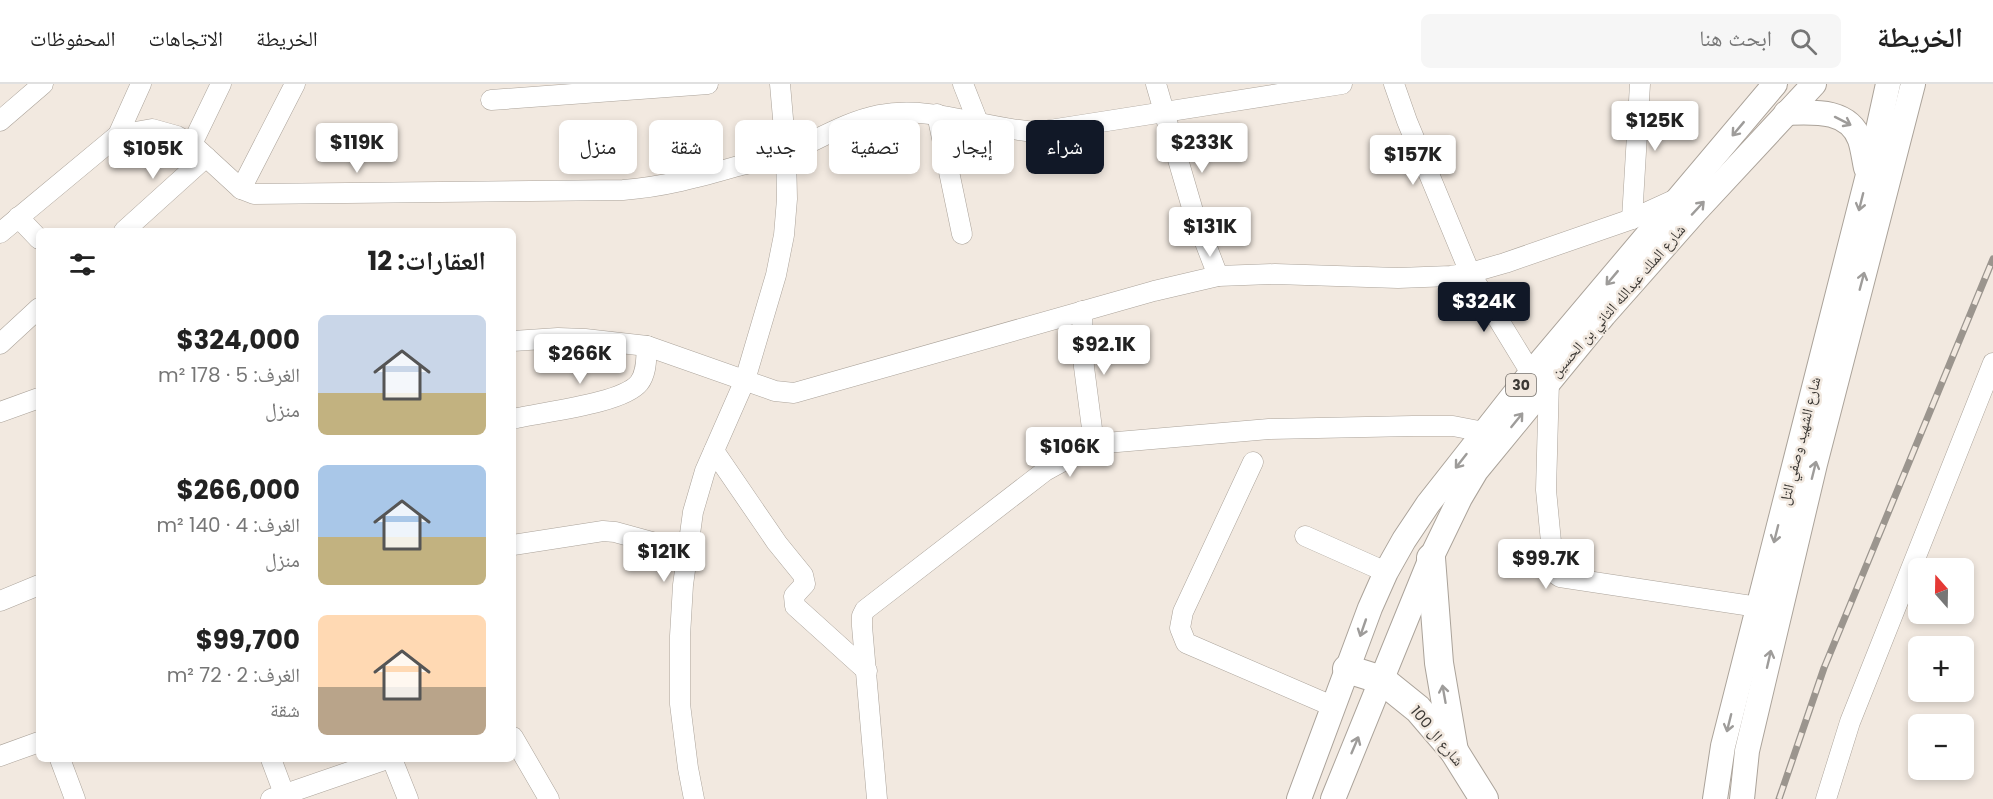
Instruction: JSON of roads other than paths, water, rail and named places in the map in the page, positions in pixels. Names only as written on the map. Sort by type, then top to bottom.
[{"type":"highway","points":[[1431,558],[1439,663],[1454,751]]},
{"type":"highway","name":"شارع ال 100","points":[[1347,669],[1382,680],[1418,709],[1454,751],[1484,799]]},
{"type":"main road","name":"شارع الملك عبدالله الثاني بن الحسين","points":[[1333,799],[1431,558],[1460,498],[1476,471],[1540,377],[1680,197],[1775,84]]},
{"type":"main road","name":"شارع الملك عبدالله الثاني بن الحسين","points":[[1299,799],[1332,706],[1386,572],[1428,504],[1484,432],[1604,315],[1687,221],[1814,84]]},
{"type":"main road","name":"شارع الشهيد وصفي التل","points":[[1715,799],[1723,746],[1868,175],[1888,84]]},
{"type":"main road","name":"شارع الشهيد وصفي التل","points":[[1742,799],[1747,752],[1815,464],[1913,84]]},
{"type":"main road","points":[[1786,113],[1823,112],[1850,123],[1860,140],[1868,175]]},
{"type":"street","points":[[0,120],[44,84]]},
{"type":"street","points":[[1,230],[118,135],[141,84]]},
{"type":"street","points":[[127,228],[199,150],[221,84]]},
{"type":"street","points":[[241,189],[295,84]]},
{"type":"street","points":[[491,100],[708,84]]},
{"type":"street","points":[[780,84],[783,120]]},
{"type":"street","points":[[963,84],[977,120]]},
{"type":"street","points":[[1156,84],[1193,211],[1218,276]]},
{"type":"street","points":[[1014,131],[1037,132],[1342,84]]},
{"type":"street","points":[[1395,84],[1407,121],[1470,273],[1540,377],[1546,490],[1554,573],[1560,577],[1758,607]]},
{"type":"street","points":[[1632,219],[1640,84]]},
{"type":"street","points":[[817,138],[843,126],[881,115],[923,112],[968,120]]},
{"type":"street","points":[[937,114],[962,234]]},
{"type":"street","points":[[118,135],[152,129],[163,131],[199,150],[241,189],[265,195],[623,190],[680,183],[735,167]]},
{"type":"street","points":[[694,799],[680,704],[683,585],[693,512],[705,471],[745,380],[776,275],[784,235],[786,174]]},
{"type":"street","points":[[516,341],[585,339],[647,346],[775,392],[794,393],[1154,291],[1218,276],[1275,274],[1398,278],[1470,273],[1632,219],[1680,197]]},
{"type":"street","points":[[18,218],[36,236]]},
{"type":"street","points":[[0,344],[36,311]]},
{"type":"street","points":[[1082,311],[1084,367],[1094,444]]},
{"type":"street","points":[[516,418],[605,400],[630,390],[644,375],[647,346]]},
{"type":"street","points":[[1826,799],[1850,722],[1993,363]]},
{"type":"street","points":[[0,412],[36,399]]},
{"type":"street","points":[[873,798],[867,671],[862,626],[862,616],[865,610],[1045,471],[1094,444],[1269,429],[1453,426],[1484,432]]},
{"type":"street","points":[[714,451],[777,543],[803,575],[805,584],[794,596],[795,606],[867,671]]},
{"type":"street","points":[[1253,462],[1183,612],[1179,628],[1186,642],[1332,706]]},
{"type":"street","points":[[516,545],[603,531],[615,532],[688,552]]},
{"type":"street","points":[[1305,536],[1386,572]]},
{"type":"street","points":[[0,601],[36,586]]},
{"type":"street","points":[[516,742],[549,799]]},
{"type":"street","points":[[0,756],[36,743]]},
{"type":"street","points":[[61,762],[75,799]]},
{"type":"street","points":[[272,762],[281,797],[379,762]]},
{"type":"street","points":[[393,762],[408,799]]},
{"type":"railway","points":[[1779,799],[1824,668],[1993,259]]}]
